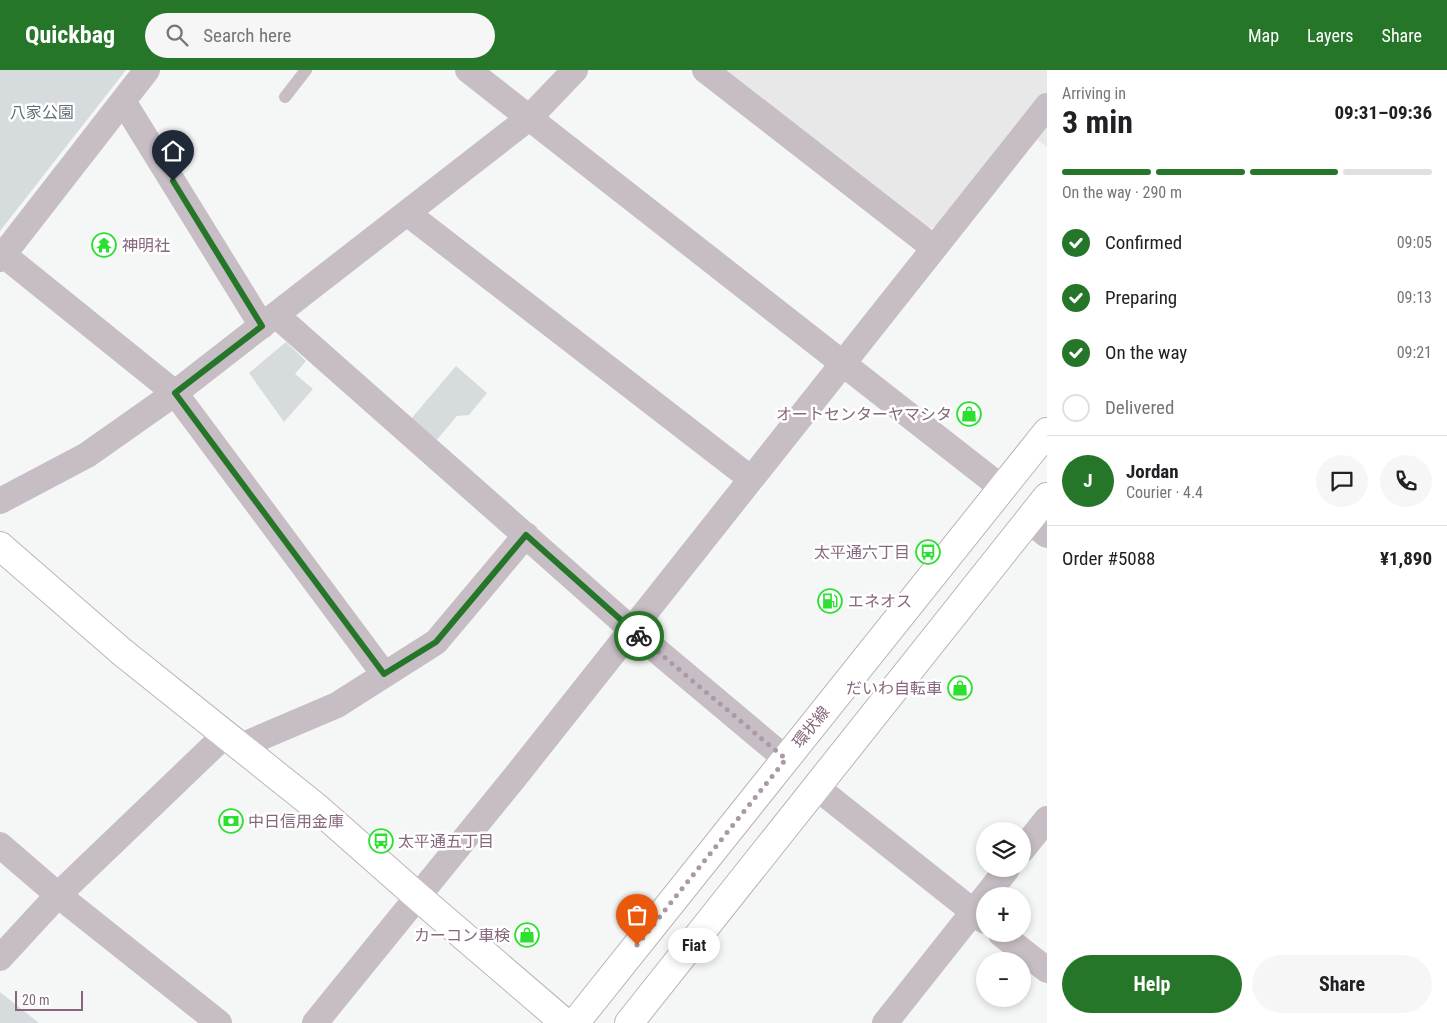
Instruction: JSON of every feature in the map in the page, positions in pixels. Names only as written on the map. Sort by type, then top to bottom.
[{"type":"main road","name":"環状線","points":[[575,1023],[1047,432]]},
{"type":"main road","points":[[630,1023],[816,787],[1038,527],[1047,497]]},
{"type":"main road","points":[[0,546],[122,652],[316,807],[416,896],[565,1023]]},
{"type":"street","points":[[147,70],[1,255],[175,393],[384,674]]},
{"type":"street","points":[[468,70],[1002,488]]},
{"type":"street","points":[[0,501],[86,455],[175,393],[529,118],[575,70]]},
{"type":"street","points":[[705,70],[934,248]]},
{"type":"street","points":[[124,100],[269,320],[526,535],[631,628],[786,759]]},
{"type":"street","points":[[315,1023],[416,896],[515,777],[631,628],[1047,106]]},
{"type":"street","points":[[407,213],[750,478]]},
{"type":"street","points":[[0,958],[58,895],[233,740],[337,705],[436,642],[526,535]]},
{"type":"street","points":[[816,787],[976,903]]},
{"type":"street","points":[[1031,839],[1047,819]]},
{"type":"street","points":[[0,845],[58,895],[219,1023]]},
{"type":"street","points":[[885,1023],[976,914]]},
{"type":"street","points":[[1011,942],[1047,970]]},
{"type":"lane","points":[[285,96],[306,70]]},
{"type":"shaded area","points":[[720,70],[1047,70],[1047,147],[1016,124],[935,227],[924,230]]},
{"type":"green space","name":"八家公園","points":[[0,70],[126,70],[0,231]]},
{"type":"green space","points":[[286,342],[306,361],[295,374],[313,389],[284,422],[249,373]]},
{"type":"green space","points":[[456,366],[487,393],[469,415],[457,416],[435,442],[410,420]]},
{"type":"green space","points":[[0,992],[39,1023],[0,1023]]},
{"type":"way so far","points":[[637,945],[786,759],[639,636]]},
{"type":"place","name":"神明社","points":[[104,245]]},
{"type":"place","name":"オートセンターヤマシタ","points":[[969,414]]},
{"type":"place","name":"太平通六丁目","points":[[928,552]]},
{"type":"place","name":"エネオス","points":[[830,601]]},
{"type":"place","name":"だいわ自転車","points":[[960,688]]},
{"type":"place","name":"中日信用金庫","points":[[231,821]]},
{"type":"place","name":"太平通五丁目","points":[[381,841]]},
{"type":"place","name":"カーコン車検","points":[[527,935]]},
{"type":"place","name":"Fiat","points":[[637,945]]},
{"type":"route","points":[[173,181],[262,326],[175,393],[384,674],[436,642],[526,535],[639,636]]}]
